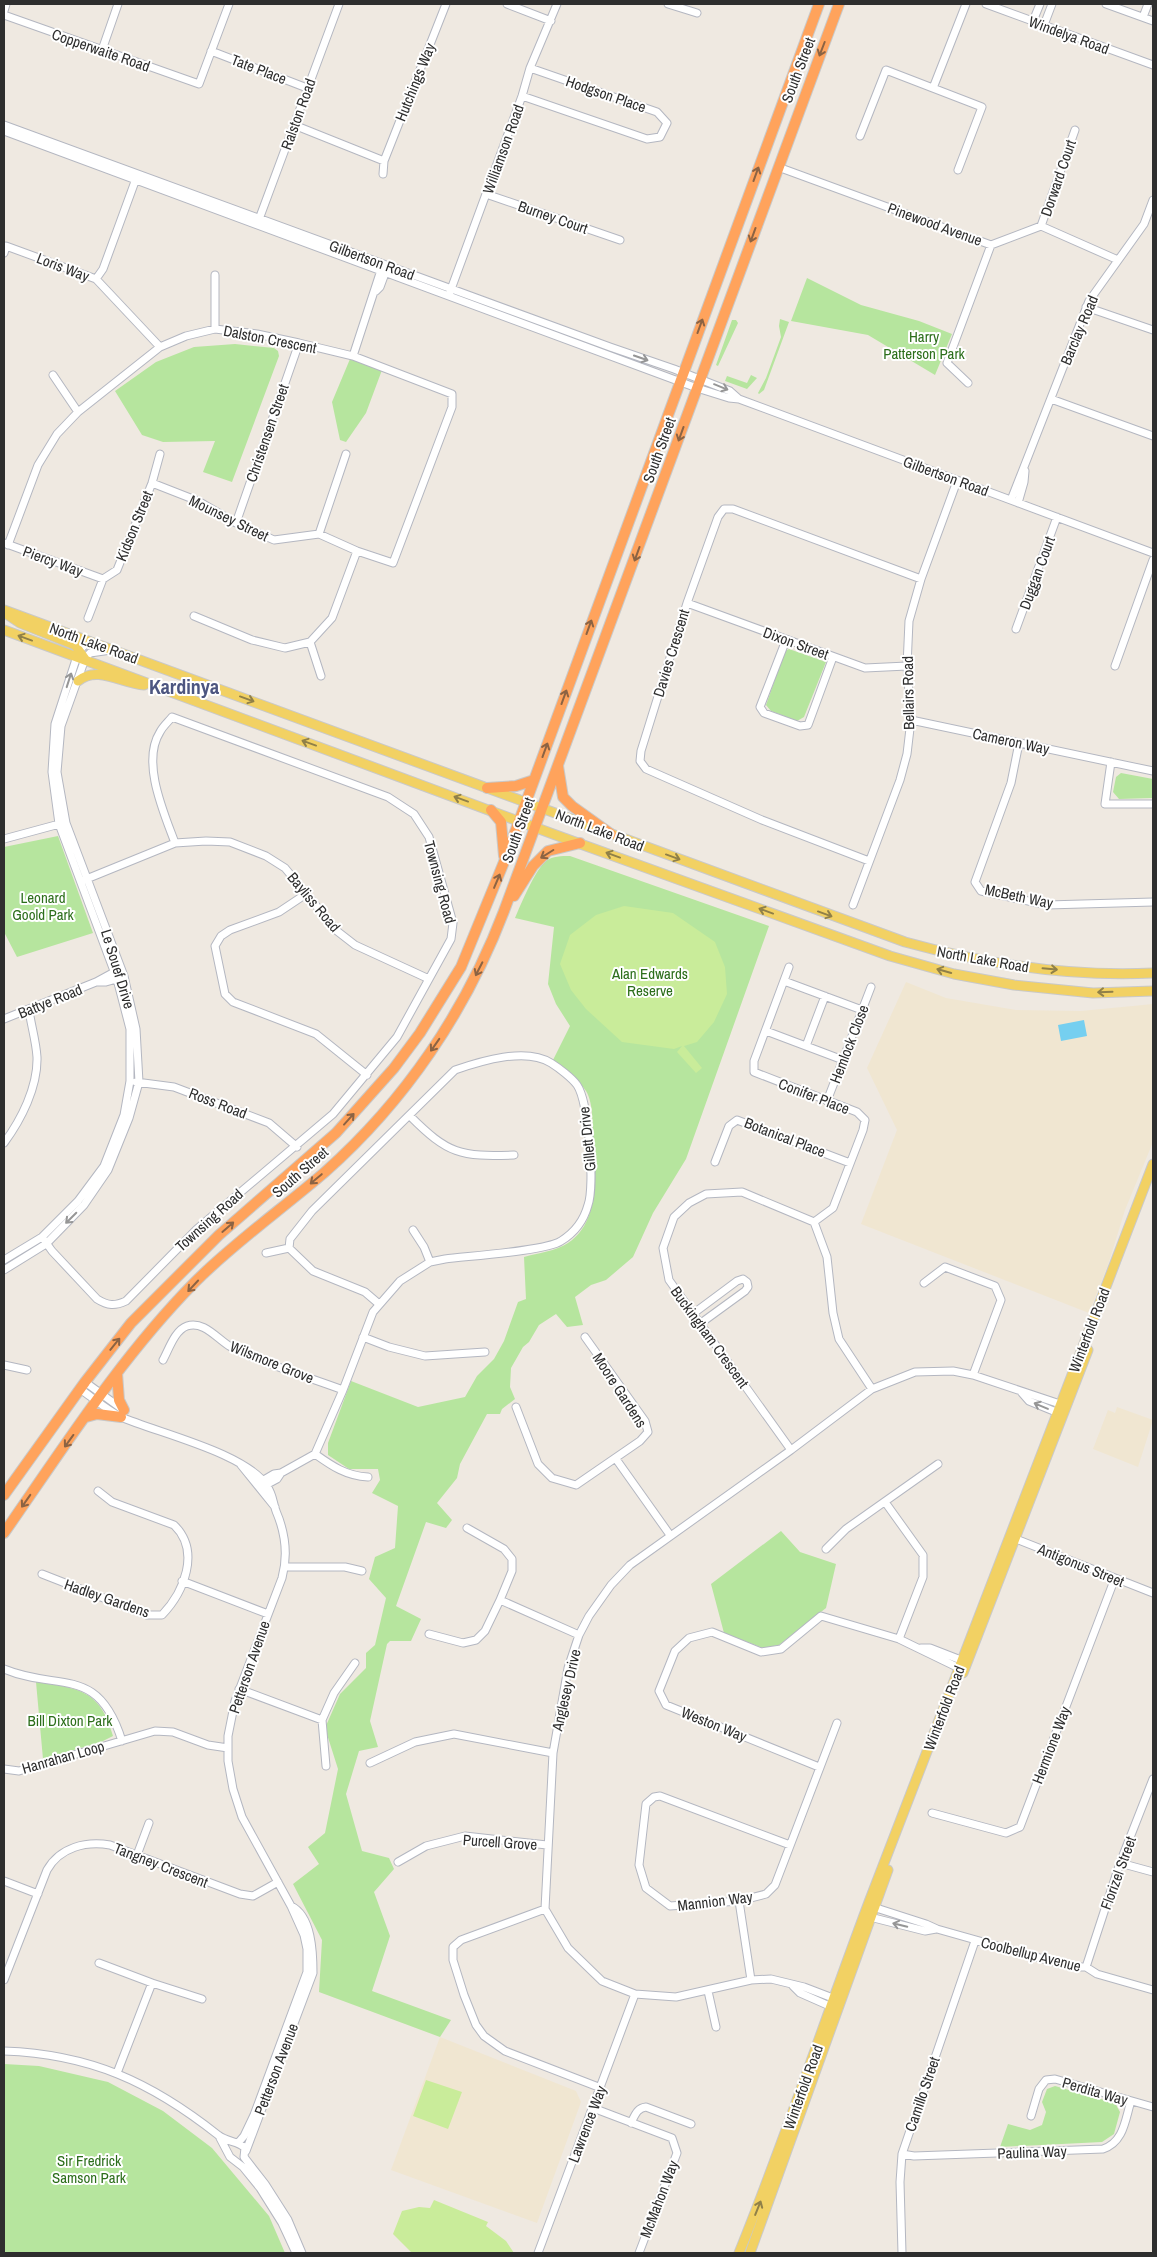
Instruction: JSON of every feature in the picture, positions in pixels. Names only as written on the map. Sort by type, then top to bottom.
[{"type":"highway","name":"South Street","points":[[4,1495],[82,1386],[138,1317],[219,1234],[336,1133],[394,1068],[420,1034],[461,967],[504,862],[819,4]]},
{"type":"highway","name":"South Street","points":[[4,1533],[118,1373],[195,1282],[351,1147],[403,1088],[438,1042],[461,1004],[484,961],[504,911],[839,4]]},
{"type":"highway","points":[[558,765],[563,797],[572,806],[610,834]]},
{"type":"highway","points":[[487,788],[519,785],[534,780]]},
{"type":"highway","points":[[491,810],[501,822],[504,862]]},
{"type":"highway","points":[[504,911],[541,857],[548,851],[580,843]]},
{"type":"highway","points":[[86,1417],[97,1414],[122,1413],[119,1400],[118,1373]]},
{"type":"main road","name":"North Lake Road","points":[[4,611],[90,641],[860,926],[930,949],[1018,966],[1101,972],[1153,972]]},
{"type":"main road","points":[[4,611],[20,624],[75,645],[80,655]]},
{"type":"main road","name":"North Lake Road","points":[[4,630],[80,655],[159,687],[881,953],[954,974],[1014,985],[1093,993],[1153,990]]},
{"type":"main road","points":[[78,681],[86,674],[96,673],[129,684],[159,687]]},
{"type":"main road","name":"Winterfold Road","points":[[1061,1409],[1153,1164]]},
{"type":"main road","name":"Winterfold Road","points":[[740,2253],[836,2004],[871,1906],[1011,1537],[1153,1181]]},
{"type":"main road","name":"Winterfold Road","points":[[750,2253],[836,2004]]},
{"type":"street","points":[[4,11],[6,4]]},
{"type":"street","points":[[102,50],[118,4]]},
{"type":"street","points":[[212,51],[228,4]]},
{"type":"street","name":"Ralston Road","points":[[258,221],[339,4]]},
{"type":"street","name":"Hutchings Way","points":[[383,174],[384,161],[446,4]]},
{"type":"street","points":[[507,4],[551,21]]},
{"type":"street","name":"Williamson Road","points":[[450,292],[522,96],[530,68],[557,4]]},
{"type":"street","points":[[668,4],[697,13]]},
{"type":"street","points":[[933,88],[966,4]]},
{"type":"street","name":"Windelya Road","points":[[986,4],[1153,65]]},
{"type":"street","points":[[1033,21],[1040,4]]},
{"type":"street","points":[[1044,25],[1052,4]]},
{"type":"street","points":[[1106,4],[1153,21]]},
{"type":"street","points":[[1143,17],[1148,4]]},
{"type":"street","name":"Copperwaite Road","points":[[4,15],[199,84],[212,51]]},
{"type":"street","name":"Tate Place","points":[[212,51],[307,88]]},
{"type":"street","name":"Hodgson Place","points":[[522,96],[648,139],[660,137],[667,122],[657,112],[530,68]]},
{"type":"street","points":[[860,136],[886,70],[982,107],[958,170]]},
{"type":"street","name":"Gilbertson Road","points":[[4,125],[682,377],[729,398],[739,398],[1153,553]]},
{"type":"street","points":[[294,125],[384,161]]},
{"type":"street","name":"Dorward Court","points":[[1041,226],[1075,130]]},
{"type":"street","name":"Gilbertson Road","points":[[4,131],[137,176]]},
{"type":"street","name":"Pinewood Avenue","points":[[778,167],[991,245],[1041,226]]},
{"type":"street","points":[[96,279],[103,269],[137,176]]},
{"type":"street","name":"Burney Court","points":[[486,194],[620,240]]},
{"type":"street","name":"Barclay Road","points":[[1014,502],[1024,482],[1024,471],[1086,307],[1144,224],[1153,200]]},
{"type":"street","points":[[1041,226],[1118,260]]},
{"type":"street","points":[[968,383],[947,363],[991,245]]},
{"type":"street","name":"Loris Way","points":[[4,253],[6,246],[96,279],[160,347]]},
{"type":"street","points":[[353,356],[376,291],[380,287],[385,268]]},
{"type":"street","points":[[215,275],[215,329]]},
{"type":"street","points":[[1086,307],[1153,330]]},
{"type":"street","name":"Dalston Crescent","points":[[6,544],[38,465],[57,434],[78,412],[160,347],[186,336],[215,329],[257,334],[353,356],[452,394],[452,407],[393,563],[357,551]]},
{"type":"street","name":"Christensen Street","points":[[236,523],[299,343]]},
{"type":"street","points":[[52,375],[78,412]]},
{"type":"street","points":[[1051,399],[1153,436]]},
{"type":"street","name":"Kidson Street","points":[[88,618],[103,579],[117,570],[152,483],[160,454]]},
{"type":"street","points":[[194,616],[252,640],[285,648],[310,642],[332,618],[357,551],[319,534],[346,454]]},
{"type":"street","name":"Bellairs Road","points":[[853,905],[900,780],[907,754],[911,720],[907,666],[909,622],[921,579],[958,481]]},
{"type":"street","name":"Mounsey Street","points":[[152,483],[198,501],[236,523],[274,540],[319,534]]},
{"type":"street","name":"Davies Crescent","points":[[869,861],[762,820],[646,769],[640,761],[641,751],[687,603],[718,517],[724,508],[733,509],[921,579]]},
{"type":"street","name":"Duggan Court","points":[[1016,629],[1057,517]]},
{"type":"street","name":"Piercy Way","points":[[6,544],[103,579]]},
{"type":"street","points":[[1115,666],[1153,560]]},
{"type":"street","name":"Dixon Street","points":[[687,603],[865,668],[907,666]]},
{"type":"street","points":[[786,640],[760,707],[764,714],[800,726],[805,727],[808,725],[833,656]]},
{"type":"street","points":[[80,655],[90,641]]},
{"type":"street","points":[[310,642],[321,676]]},
{"type":"street","points":[[80,655],[90,652],[114,650]]},
{"type":"street","name":"Le Souef Drive","points":[[63,823],[57,772],[61,726],[78,681],[80,655]]},
{"type":"street","name":"Le Souef Drive","points":[[4,1270],[44,1240],[84,1205],[108,1170],[129,1118],[139,1082],[136,1029],[119,974],[63,823],[52,772],[55,724],[80,655]]},
{"type":"street","name":"Townsing Road","points":[[44,1240],[97,1299],[106,1305],[119,1305],[126,1301],[197,1229],[297,1147],[333,1114],[367,1075],[396,1037],[451,939],[454,923],[429,837],[414,814],[388,797],[172,717],[159,732],[154,750],[153,775],[175,843]]},
{"type":"street","name":"Cameron Way","points":[[911,720],[1153,771]]},
{"type":"street","name":"McBeth Way","points":[[1019,743],[1011,783],[975,882],[981,891],[1048,905],[1153,902]]},
{"type":"street","points":[[1111,762],[1105,804],[1153,804]]},
{"type":"street","points":[[4,839],[63,823]]},
{"type":"street","name":"Bayliss Road","points":[[85,880],[175,843],[230,842],[266,856],[285,868],[337,931],[355,945],[429,978]]},
{"type":"street","points":[[306,894],[279,912],[221,936],[215,946],[225,994],[233,1002],[316,1034],[367,1075]]},
{"type":"street","name":"Conifer Place","points":[[790,967],[754,1061],[754,1072],[858,1112],[865,1120],[833,1208],[814,1222]]},
{"type":"street","name":"Le Souef Drive","points":[[4,1260],[44,1240],[78,1201],[104,1166],[124,1115],[130,1081],[130,1029],[119,974]]},
{"type":"street","name":"Battye Road","points":[[4,1019],[119,974]]},
{"type":"street","points":[[784,981],[862,1010]]},
{"type":"street","name":"Hemlock Close","points":[[827,1101],[870,987]]},
{"type":"street","points":[[806,1046],[825,996]]},
{"type":"street","points":[[4,1143],[18,1124],[32,1086],[37,1057],[28,1010]]},
{"type":"street","points":[[766,1031],[843,1060]]},
{"type":"street","name":"Gillett Drive","points":[[289,1248],[290,1240],[312,1211],[455,1070],[482,1060],[514,1056],[531,1057],[551,1062],[577,1085],[584,1104],[592,1187],[588,1205],[580,1223],[572,1232],[554,1245],[430,1262],[400,1281],[373,1312],[343,1390],[315,1454]]},
{"type":"street","name":"Ross Road","points":[[130,1081],[174,1087],[269,1122],[297,1147]]},
{"type":"street","points":[[410,1116],[432,1138],[461,1153],[480,1156],[514,1155]]},
{"type":"street","name":"Botanical Place","points":[[715,1162],[729,1126],[737,1120],[850,1162]]},
{"type":"street","name":"Buckingham Crescent","points":[[791,1450],[670,1280],[663,1248],[674,1216],[689,1203],[706,1194],[742,1192],[814,1222]]},
{"type":"street","points":[[814,1222],[827,1257],[833,1313],[839,1339],[872,1389]]},
{"type":"street","points":[[413,1230],[424,1247],[430,1262]]},
{"type":"street","points":[[266,1253],[289,1248],[313,1270],[365,1292],[379,1304]]},
{"type":"street","points":[[924,1283],[945,1267],[995,1286],[1001,1300],[973,1375]]},
{"type":"street","points":[[694,1313],[737,1281],[743,1280],[747,1282],[748,1288],[745,1292],[701,1323]]},
{"type":"street","name":"Wilsmore Grove","points":[[163,1360],[180,1331],[186,1326],[201,1326],[231,1347],[343,1390]]},
{"type":"street","points":[[363,1337],[389,1347],[426,1356],[485,1352]]},
{"type":"street","name":"Moore Gardens","points":[[516,1407],[538,1464],[552,1478],[576,1485],[640,1441],[648,1432],[645,1421],[585,1337]]},
{"type":"street","points":[[4,1365],[27,1370]]},
{"type":"street","name":"Anglesey Drive","points":[[545,1909],[552,1753],[568,1668],[579,1635],[589,1616],[611,1585],[630,1564],[791,1450],[872,1389],[915,1372],[953,1371],[973,1375],[1022,1393],[1029,1401],[1061,1409]]},
{"type":"street","name":"Petterson Avenue","points":[[82,1386],[133,1420],[166,1432],[241,1465],[245,1472],[262,1484],[269,1502],[275,1508],[285,1541],[285,1567],[232,1712],[228,1748],[231,1781],[242,1817],[291,1906],[304,1935],[307,1949],[307,1972],[254,2114],[244,2136],[236,2144]]},
{"type":"street","points":[[262,1484],[274,1474],[282,1473],[315,1454],[337,1469],[353,1476],[368,1478]]},
{"type":"street","points":[[616,1459],[670,1535]]},
{"type":"street","points":[[826,1549],[846,1530],[938,1464]]},
{"type":"street","name":"Hadley Gardens","points":[[42,1574],[147,1615],[162,1615],[172,1604],[189,1558],[187,1544],[182,1533],[174,1526],[112,1502],[98,1491]]},
{"type":"street","points":[[885,1502],[923,1555],[923,1577],[899,1639]]},
{"type":"street","points":[[428,1634],[463,1643],[476,1640],[485,1631],[512,1571],[512,1559],[504,1549],[467,1528]]},
{"type":"street","name":"Antigonus Street","points":[[1011,1537],[1153,1594]]},
{"type":"street","points":[[285,1567],[344,1567],[362,1571]]},
{"type":"street","name":"Hermione Way","points":[[932,1813],[1006,1832],[1020,1827],[1115,1578]]},
{"type":"street","points":[[182,1581],[268,1614]]},
{"type":"street","points":[[500,1600],[579,1635]]},
{"type":"street","name":"Weston Way","points":[[819,1767],[666,1705],[659,1691],[675,1651],[689,1638],[712,1632],[761,1652],[781,1649],[821,1616],[899,1639],[921,1648],[927,1654],[963,1665]]},
{"type":"street","points":[[326,1766],[322,1720],[334,1694],[355,1663]]},
{"type":"street","name":"Hanrahan Loop","points":[[4,1669],[18,1675],[67,1681],[86,1688],[102,1700],[117,1726],[122,1740]]},
{"type":"street","points":[[239,1690],[322,1720]]},
{"type":"street","name":"Mannion Way","points":[[790,1844],[660,1796],[649,1800],[644,1811],[639,1866],[646,1888],[670,1906],[739,1901],[766,1894],[775,1885],[819,1767],[838,1723]]},
{"type":"street","name":"Hanrahan Loop","points":[[4,1770],[19,1771],[155,1731],[173,1732],[208,1745],[228,1748]]},
{"type":"street","points":[[370,1763],[415,1742],[454,1734],[552,1753]]},
{"type":"street","name":"Florizel Street","points":[[1086,1967],[1120,1863],[1151,1792],[1153,1779]]},
{"type":"street","points":[[137,1855],[149,1823]]},
{"type":"street","name":"Purcell Grove","points":[[398,1862],[426,1846],[465,1836],[547,1845]]},
{"type":"street","name":"Tangney Crescent","points":[[4,1980],[50,1864],[56,1857],[73,1847],[84,1844],[102,1844],[137,1855],[240,1894],[253,1896],[278,1882]]},
{"type":"street","points":[[1120,1863],[1153,1872]]},
{"type":"street","points":[[4,1881],[38,1894]]},
{"type":"street","points":[[739,1901],[751,1980]]},
{"type":"street","name":"Petterson Avenue","points":[[245,2154],[313,1974],[313,1948],[309,1930],[297,1909],[291,1906]]},
{"type":"street","name":"Coolbellup Avenue","points":[[871,1906],[976,1941],[1072,1967],[1086,1967],[1097,1974],[1153,1990]]},
{"type":"street","points":[[601,2088],[505,2051],[484,2036],[476,2026],[453,1960],[453,1947],[461,1940],[545,1909],[568,1948],[602,1981],[635,1994],[676,1997],[751,1980],[772,1979],[793,1986],[800,1993],[836,2004]]},
{"type":"street","name":"Coolbellup Avenue","points":[[868,1916],[925,1930],[936,1929]]},
{"type":"street","name":"Camillo Street","points":[[902,2253],[900,2182],[902,2154],[976,1941]]},
{"type":"street","points":[[99,1963],[202,1999]]},
{"type":"street","points":[[117,2072],[152,1983]]},
{"type":"street","points":[[708,1991],[716,2027]]},
{"type":"street","name":"Lawrence Way","points":[[542,2252],[635,1994]]},
{"type":"street","points":[[4,2051],[58,2056],[117,2072],[158,2092],[193,2115],[220,2137],[243,2146],[245,2154],[288,2220],[302,2253]]},
{"type":"street","name":"Perdita Way","points":[[1032,2116],[1039,2089],[1046,2080],[1055,2079],[1153,2107]]},
{"type":"street","name":"Paulina Way","points":[[902,2154],[914,2156],[1103,2149],[1111,2146],[1118,2140],[1131,2101]]},
{"type":"street","points":[[631,2123],[637,2111],[640,2108],[646,2107],[691,2124]]},
{"type":"street","name":"McMahon Way","points":[[594,2108],[672,2138],[677,2153],[639,2253]]},
{"type":"street","points":[[220,2137],[231,2158],[237,2161],[260,2188],[282,2223],[296,2253]]},
{"type":"street","points":[[228,2152],[230,2146],[236,2144]]},
{"type":"street","points":[[237,2161],[245,2154]]},
{"type":"shaded area","points":[[906,982],[946,998],[1016,1010],[1081,1011],[1153,1004],[1153,1142],[1125,1210],[1108,1265],[1089,1313],[861,1224],[897,1130],[867,1068]]},
{"type":"shaded area","points":[[1117,1407],[1153,1420],[1138,1467],[1093,1449],[1108,1410],[1115,1413]]},
{"type":"shaded area","points":[[440,2037],[576,2091],[581,2102],[537,2223],[391,2170]]},
{"type":"green space","name":"Harry Patterson Park","points":[[807,278],[861,305],[919,321],[952,334],[935,375],[868,335],[791,321]]},
{"type":"green space","points":[[780,319],[789,322],[764,390],[759,394],[781,337]]},
{"type":"green space","points":[[732,320],[736,320],[738,323],[718,366],[716,365]]},
{"type":"green space","points":[[235,344],[274,348],[278,351],[279,356],[232,482],[203,472],[215,441],[163,442],[142,435],[115,391],[156,362],[194,347]]},
{"type":"green space","points":[[350,359],[382,370],[366,413],[346,442],[340,440],[332,402]]},
{"type":"green space","points":[[751,375],[757,378],[747,389],[725,381],[727,376],[747,383]]},
{"type":"green space","points":[[789,649],[826,662],[804,717],[797,721],[771,711],[766,705],[785,651]]},
{"type":"green space","points":[[1121,773],[1153,779],[1153,798],[1119,799],[1113,792],[1116,777]]},
{"type":"green space","name":"Leonard Goold Park","points":[[58,836],[93,933],[17,957],[4,932],[4,847]]},
{"type":"green space","name":"Alan Edwards Reserve","points":[[570,856],[769,926],[686,1159],[653,1213],[633,1257],[606,1280],[591,1285],[575,1297],[583,1325],[567,1327],[556,1314],[539,1325],[529,1342],[523,1347],[511,1368],[510,1387],[515,1399],[502,1409],[500,1414],[487,1414],[460,1464],[457,1478],[437,1503],[452,1520],[446,1528],[426,1522],[396,1606],[421,1619],[411,1641],[390,1641],[387,1644],[370,1721],[378,1747],[359,1751],[346,1794],[362,1851],[389,1858],[394,1869],[374,1892],[390,1936],[372,1991],[451,2020],[440,2037],[319,1992],[322,1940],[293,1884],[319,1864],[308,1847],[325,1833],[338,1769],[325,1728],[340,1694],[366,1668],[366,1653],[375,1645],[386,1598],[369,1579],[375,1557],[395,1548],[398,1506],[372,1493],[380,1480],[378,1469],[349,1469],[328,1455],[328,1443],[351,1381],[418,1407],[465,1397],[477,1376],[494,1359],[504,1341],[518,1302],[526,1299],[524,1257],[563,1246],[578,1234],[586,1223],[594,1196],[595,1181],[591,1109],[589,1096],[583,1087],[553,1060],[570,1026],[556,1004],[548,984],[554,927],[515,918],[542,865],[551,858]]},
{"type":"green space","points":[[624,906],[673,913],[715,942],[725,967],[727,994],[714,1022],[697,1042],[684,1046],[702,1068],[696,1073],[677,1052],[682,1046],[674,1049],[622,1042],[586,1009],[571,990],[560,964],[570,935],[596,915]]},
{"type":"green space","points":[[781,1531],[800,1552],[836,1564],[826,1608],[779,1645],[763,1648],[724,1633],[711,1584]]},
{"type":"green space","name":"Bill Dixton Park","points":[[36,1682],[64,1686],[86,1694],[102,1709],[113,1736],[101,1742],[43,1759]]},
{"type":"green space","name":"Sir Fredrick Samson Park","points":[[4,2064],[39,2066],[108,2082],[163,2111],[212,2148],[269,2216],[285,2253],[4,2253]]},
{"type":"green space","points":[[426,2080],[462,2092],[448,2129],[413,2116]]},
{"type":"green space","points":[[1055,2086],[1115,2103],[1120,2112],[1114,2134],[1102,2142],[1000,2147],[1008,2124],[1030,2130],[1042,2125],[1046,2112],[1042,2102],[1047,2089]]},
{"type":"green space","points":[[434,2200],[488,2222],[486,2226],[506,2241],[514,2253],[412,2253],[393,2234],[402,2211],[419,2207],[430,2208]]},
{"type":"water","points":[[1084,1020],[1087,1036],[1061,1041],[1058,1025]]},
{"type":"district","name":"Kardinya","points":[[184,686]]}]
